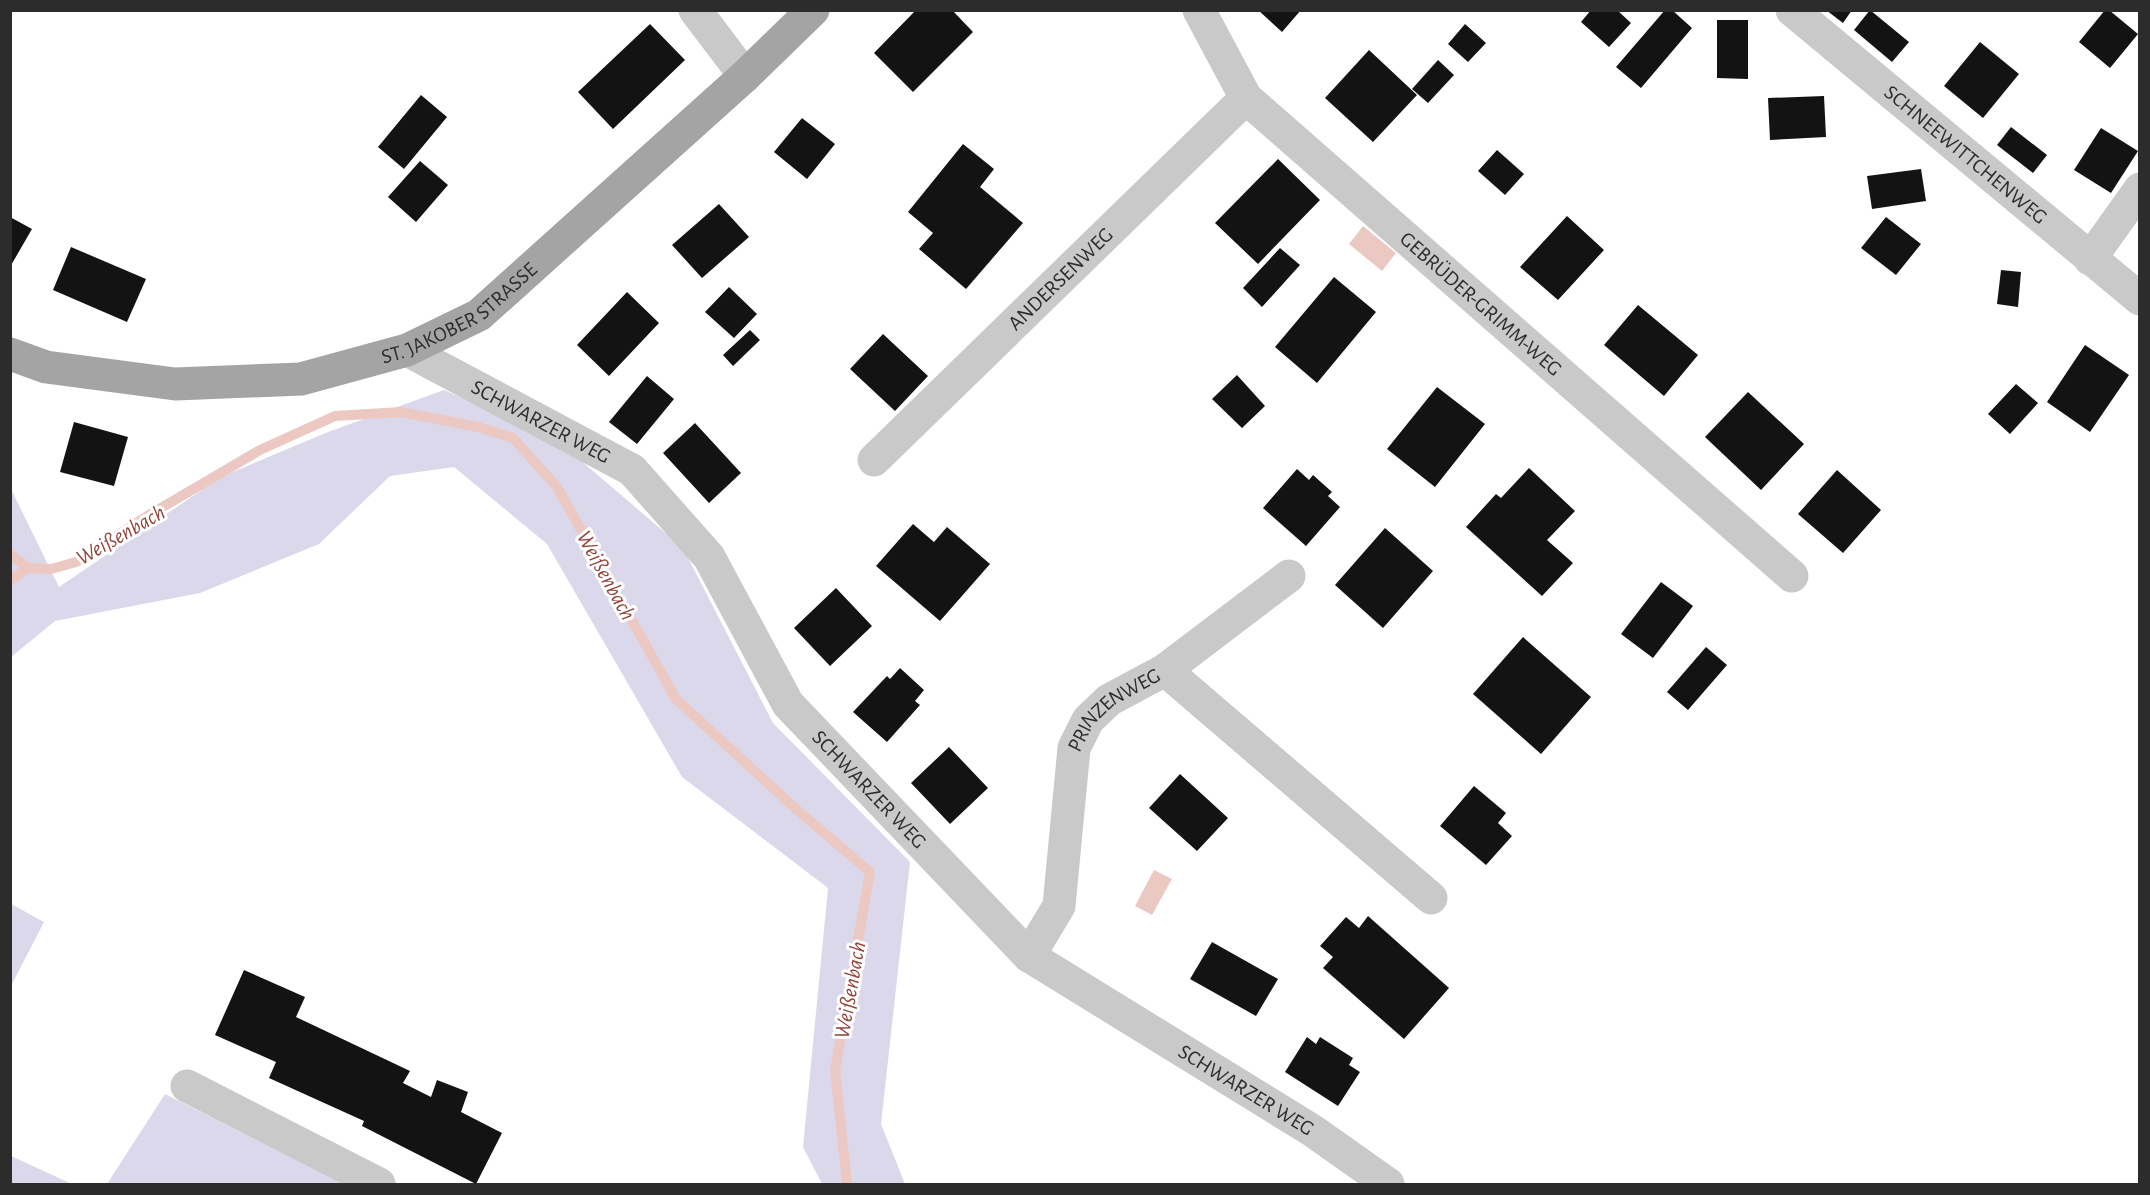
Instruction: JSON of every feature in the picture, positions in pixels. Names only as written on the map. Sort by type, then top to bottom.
[{"type":"main road","name":"ST. JAKOBER STRASSE","points":[[10,354],[46,367],[175,384],[301,379],[407,350],[479,315],[746,76],[813,10]]},
{"type":"street","points":[[695,10],[746,76]]},
{"type":"street","name":"GEBRÜDER-GRIMM-WEG","points":[[1199,10],[1246,98],[1792,576]]},
{"type":"street","name":"SCHNEEWITTCHENWEG","points":[[1792,10],[2139,299]]},
{"type":"street","name":"ANDERSENWEG","points":[[874,460],[1246,98]]},
{"type":"street","points":[[2090,259],[2139,189]]},
{"type":"street","name":"SCHWARZER WEG","points":[[407,350],[632,470],[709,557],[788,704],[1029,956],[1313,1131],[1388,1185]]},
{"type":"street","points":[[1165,670],[1289,576]]},
{"type":"street","name":"PRINZENWEG","points":[[1029,956],[1059,906],[1074,748],[1088,720],[1109,700],[1165,670],[1431,898]]},
{"type":"street","points":[[187,1086],[380,1185]]},
{"type":"shaded area","points":[[1363,226],[1396,253],[1382,271],[1349,244]]},
{"type":"shaded area","points":[[444,390],[557,440],[683,548],[773,723],[910,862],[881,1124],[905,1184],[822,1184],[803,1147],[828,888],[682,777],[547,544],[454,467],[390,476],[319,544],[200,593],[55,621],[11,657],[11,489],[59,587],[221,477],[328,432]]},
{"type":"shaded area","points":[[1154,870],[1172,879],[1152,915],[1135,906]]},
{"type":"shaded area","points":[[11,904],[44,922],[11,986]]},
{"type":"shaded area","points":[[165,1094],[345,1184],[107,1184]]},
{"type":"shaded area","points":[[11,1156],[72,1184],[11,1184]]},
{"type":"building","points":[[916,10],[952,10],[973,32],[913,92],[874,53]]},
{"type":"building","points":[[1258,10],[1301,10],[1282,32]]},
{"type":"building","points":[[1591,10],[1617,10],[1631,23],[1609,47],[1581,22]]},
{"type":"building","points":[[1665,10],[1672,10],[1692,28],[1641,88],[1616,67]]},
{"type":"building","points":[[1826,10],[1852,10],[1843,23]]},
{"type":"building","points":[[1870,10],[1909,42],[1892,62],[1854,30]]},
{"type":"building","points":[[2105,10],[2109,10],[2138,34],[2110,68],[2079,42]]},
{"type":"building","points":[[1717,20],[1748,20],[1748,79],[1717,78]]},
{"type":"building","points":[[650,24],[685,60],[613,129],[578,92]]},
{"type":"building","points":[[1465,24],[1486,43],[1468,62],[1448,44]]},
{"type":"building","points":[[1980,42],[2019,74],[1983,118],[1944,86]]},
{"type":"building","points":[[1369,50],[1417,95],[1373,142],[1325,98]]},
{"type":"building","points":[[1438,60],[1454,75],[1428,103],[1412,89]]},
{"type":"building","points":[[421,95],[447,117],[404,169],[378,147]]},
{"type":"building","points":[[1824,96],[1826,137],[1770,140],[1768,98]]},
{"type":"building","points":[[802,118],[835,144],[807,179],[774,152]]},
{"type":"building","points":[[2011,127],[2047,155],[2033,173],[1997,145]]},
{"type":"building","points":[[2101,128],[2138,151],[2111,193],[2074,170]]},
{"type":"building","points":[[963,144],[994,169],[980,187],[1023,223],[966,289],[919,249],[933,233],[908,212]]},
{"type":"building","points":[[1497,150],[1524,174],[1505,195],[1478,171]]},
{"type":"building","points":[[1278,159],[1320,200],[1258,264],[1215,223]]},
{"type":"building","points":[[420,161],[448,185],[416,222],[388,197]]},
{"type":"building","points":[[1921,169],[1926,201],[1872,209],[1867,176]]},
{"type":"building","points":[[719,204],[749,237],[702,278],[672,245]]},
{"type":"building","points":[[1567,216],[1604,250],[1558,300],[1520,267]]},
{"type":"building","points":[[10,217],[32,229],[10,267]]},
{"type":"building","points":[[1886,217],[1921,244],[1896,275],[1861,248]]},
{"type":"building","points":[[71,247],[146,279],[127,322],[53,290]]},
{"type":"building","points":[[1280,248],[1300,265],[1262,307],[1243,288]]},
{"type":"building","points":[[2001,270],[2021,272],[2018,307],[1997,304]]},
{"type":"building","points":[[1334,277],[1376,312],[1317,383],[1275,347]]},
{"type":"building","points":[[729,287],[757,314],[734,338],[705,312]]},
{"type":"building","points":[[627,292],[659,323],[609,376],[577,345]]},
{"type":"building","points":[[1638,305],[1698,355],[1664,396],[1604,345]]},
{"type":"building","points":[[750,330],[760,340],[733,366],[723,355]]},
{"type":"building","points":[[883,334],[928,376],[895,411],[850,369]]},
{"type":"building","points":[[2085,345],[2129,375],[2090,432],[2047,402]]},
{"type":"building","points":[[1237,375],[1265,406],[1242,428],[1212,399]]},
{"type":"building","points":[[647,376],[674,399],[637,444],[609,422]]},
{"type":"building","points":[[2016,384],[2038,403],[2010,434],[1988,414]]},
{"type":"building","points":[[1437,387],[1485,424],[1435,487],[1387,449]]},
{"type":"building","points":[[1748,392],[1804,444],[1761,490],[1705,437]]},
{"type":"building","points":[[74,422],[128,437],[114,486],[60,472]]},
{"type":"building","points":[[695,423],[741,473],[709,503],[663,453]]},
{"type":"building","points":[[1529,468],[1575,511],[1547,540],[1573,563],[1542,596],[1466,527],[1496,494],[1501,498]]},
{"type":"building","points":[[1297,469],[1309,480],[1313,475],[1332,492],[1328,496],[1340,507],[1306,546],[1263,508]]},
{"type":"building","points":[[1837,470],[1881,510],[1843,553],[1798,514]]},
{"type":"building","points":[[913,524],[934,542],[947,527],[990,564],[940,621],[876,566]]},
{"type":"building","points":[[1385,528],[1433,571],[1383,628],[1335,585]]},
{"type":"building","points":[[1661,582],[1693,606],[1653,658],[1621,634]]},
{"type":"building","points":[[836,588],[872,626],[830,666],[794,628]]},
{"type":"building","points":[[1523,637],[1591,697],[1541,754],[1473,694]]},
{"type":"building","points":[[1706,647],[1727,665],[1688,710],[1667,692]]},
{"type":"building","points":[[900,668],[924,690],[915,701],[920,705],[887,742],[853,712],[887,676],[890,679]]},
{"type":"building","points":[[949,747],[988,788],[950,824],[911,783]]},
{"type":"building","points":[[1180,774],[1228,818],[1197,851],[1149,808]]},
{"type":"building","points":[[1474,786],[1506,813],[1498,823],[1512,836],[1486,865],[1440,826]]},
{"type":"building","points":[[1368,916],[1449,988],[1404,1039],[1323,968],[1333,957],[1320,946],[1346,917],[1359,928]]},
{"type":"building","points":[[1212,942],[1278,979],[1256,1016],[1190,979]]},
{"type":"building","points":[[244,970],[305,997],[296,1017],[410,1071],[403,1083],[431,1097],[437,1080],[468,1092],[461,1112],[502,1133],[476,1184],[362,1126],[364,1121],[269,1078],[276,1062],[215,1035]]},
{"type":"building","points":[[1307,1037],[1316,1044],[1320,1037],[1353,1058],[1349,1065],[1360,1072],[1338,1106],[1285,1072]]},
{"type":"waterway","name":"Weißenbach","points":[[10,554],[28,568],[51,569],[76,562],[149,515],[260,450],[335,416],[401,412],[478,427],[513,438],[557,487],[676,699],[796,809],[870,872],[835,1070],[847,1184]]},
{"type":"waterway","points":[[10,580],[28,568]]}]
